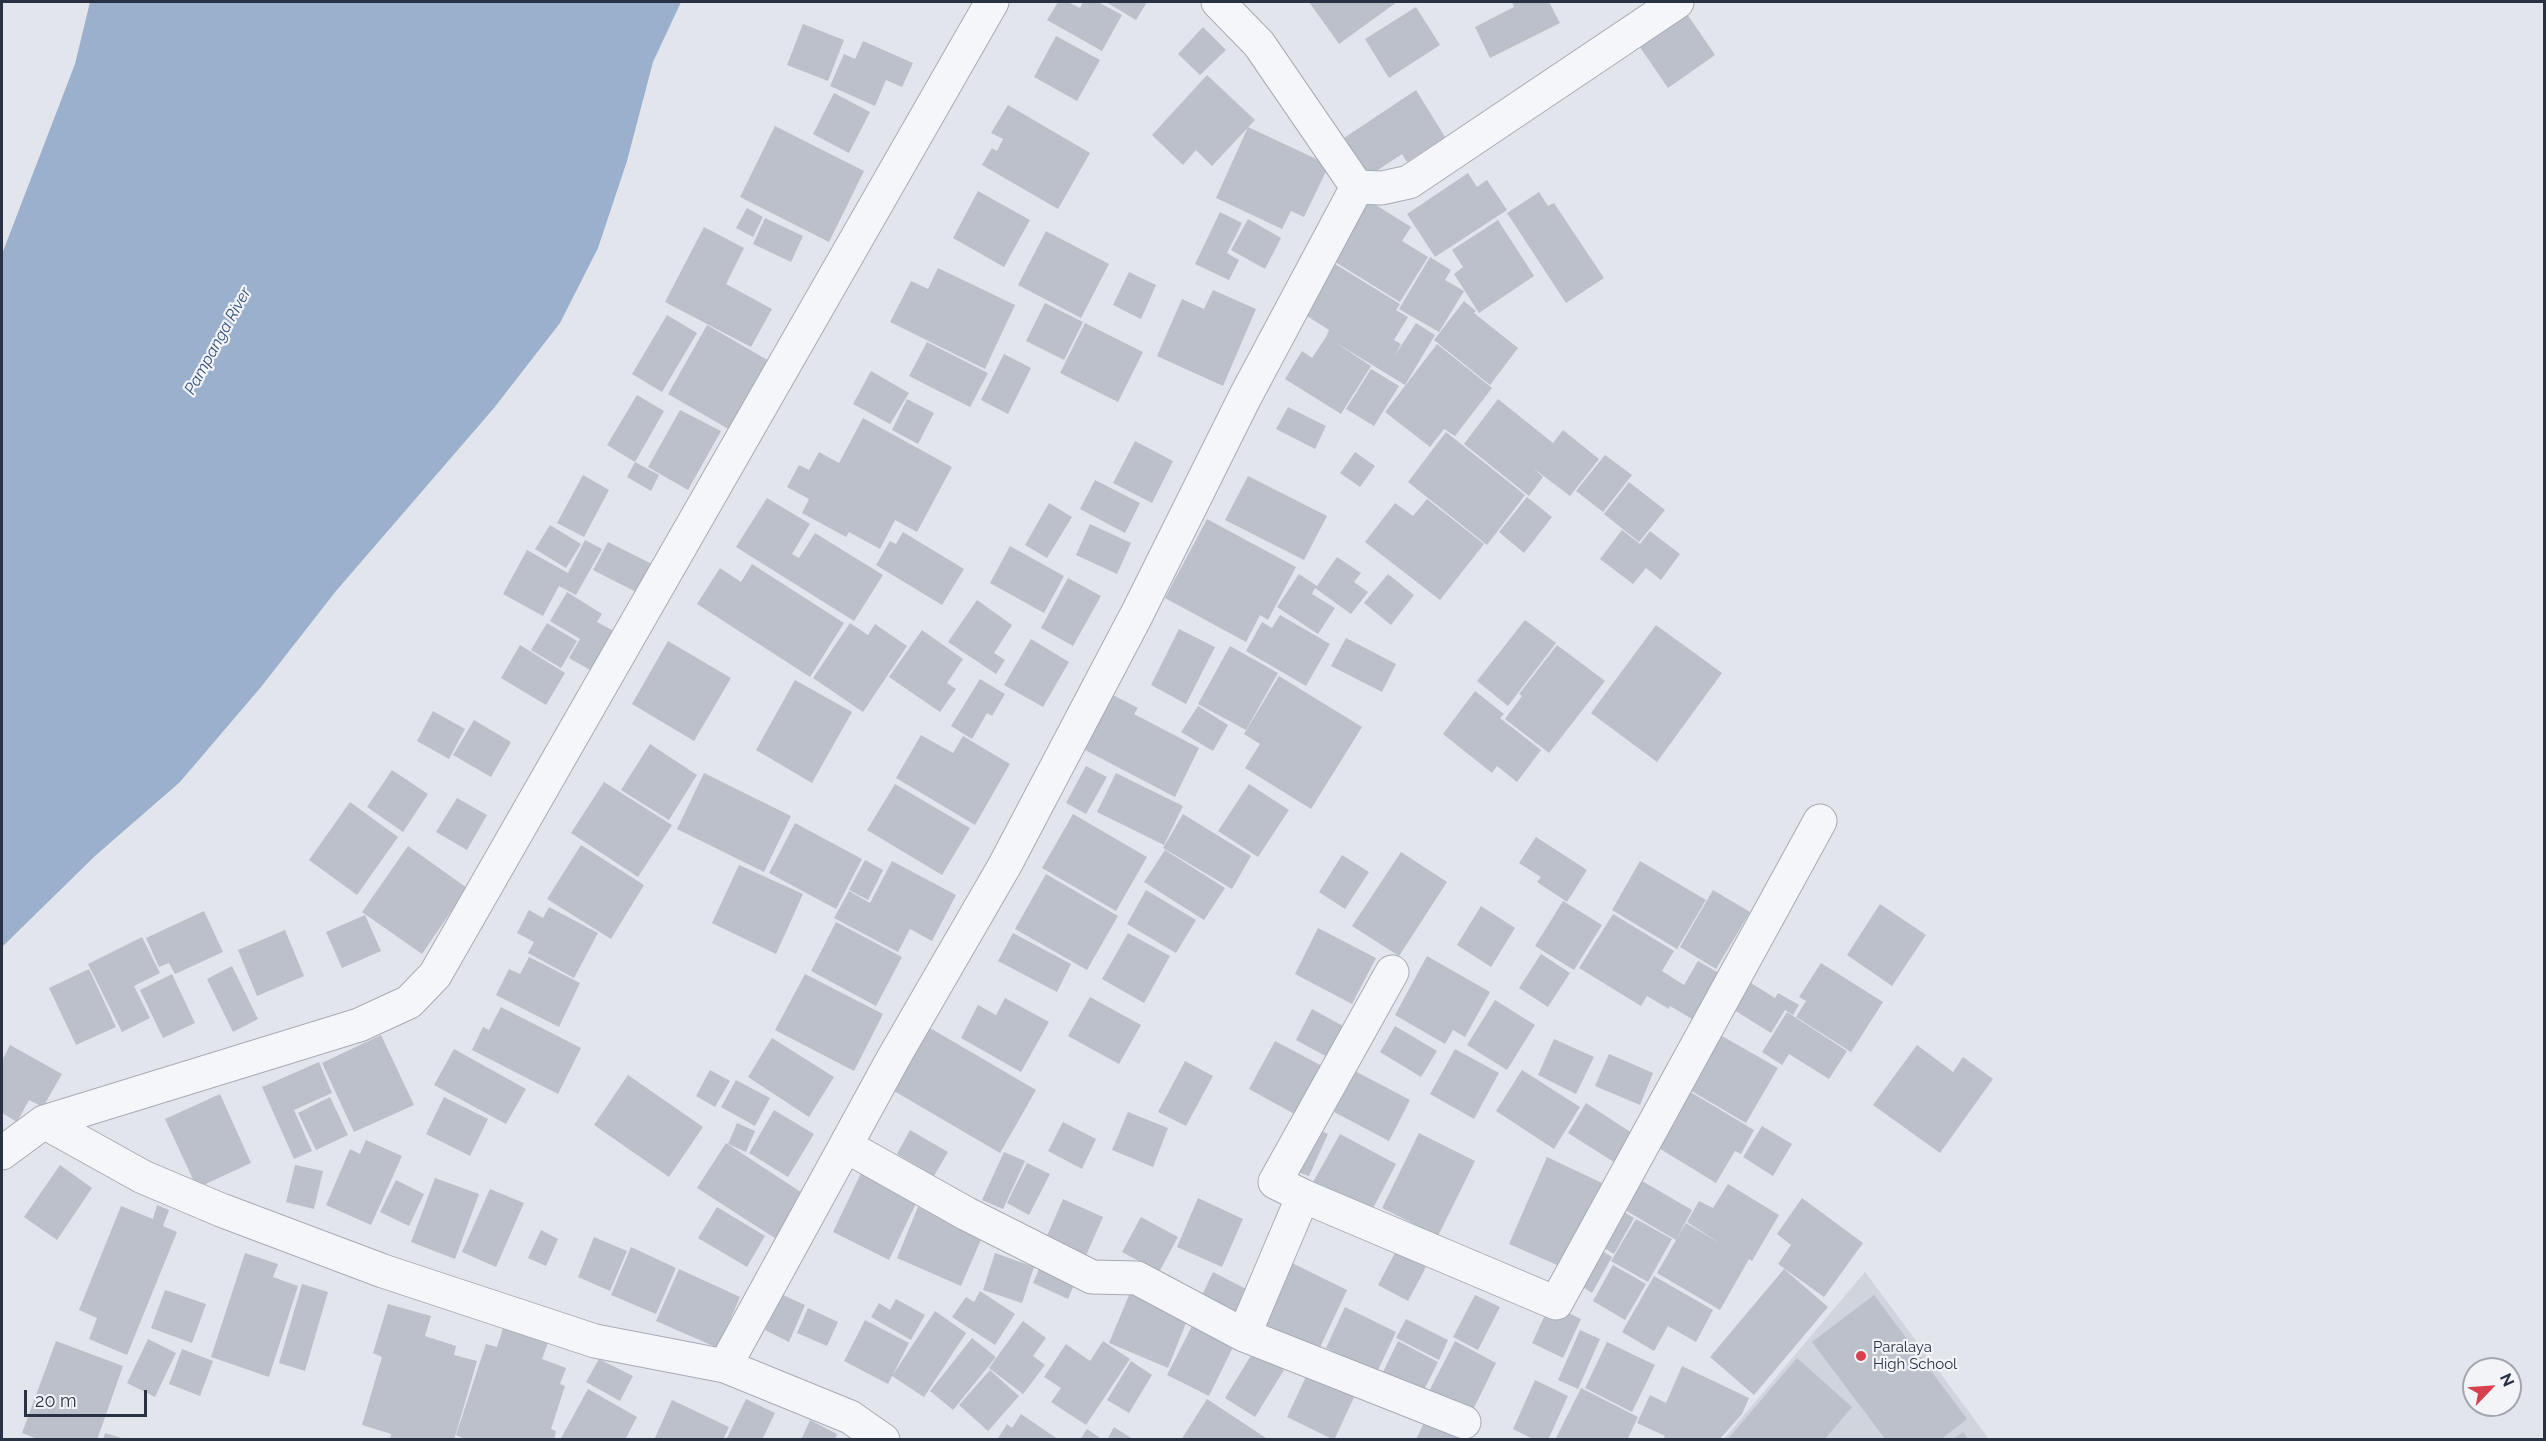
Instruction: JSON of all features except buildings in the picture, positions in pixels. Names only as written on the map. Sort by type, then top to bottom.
[{"type":"street","points":[[2,1153],[44,1122],[359,1025],[409,1002],[435,975],[992,2]]},
{"type":"street","points":[[1218,2],[1259,44],[1358,187]]},
{"type":"street","points":[[1358,187],[1382,188],[1410,182],[1677,2]]},
{"type":"street","points":[[725,1366],[894,1058],[1010,855],[1137,614],[1245,397],[1358,187]]},
{"type":"street","points":[[1392,972],[1275,1182],[1556,1303],[1820,821]]},
{"type":"street","points":[[44,1122],[143,1177],[220,1210],[383,1271],[595,1341],[725,1366],[850,1417],[883,1440]]},
{"type":"street","points":[[846,1146],[967,1214],[1092,1277],[1137,1278],[1244,1335],[1464,1422]]},
{"type":"street","points":[[1244,1335],[1303,1196]]},
{"type":"shaded area","name":"Paralaya High School","points":[[1865,1272],[1989,1439],[1723,1440]]},
{"type":"water","name":"Pampanga River","points":[[90,2],[681,2],[653,62],[627,161],[598,248],[560,323],[494,408],[336,591],[261,687],[180,782],[95,856],[2,947],[2,254],[75,64]]},
{"type":"place","name":"Paralaya High School","points":[[1861,1356]]}]
